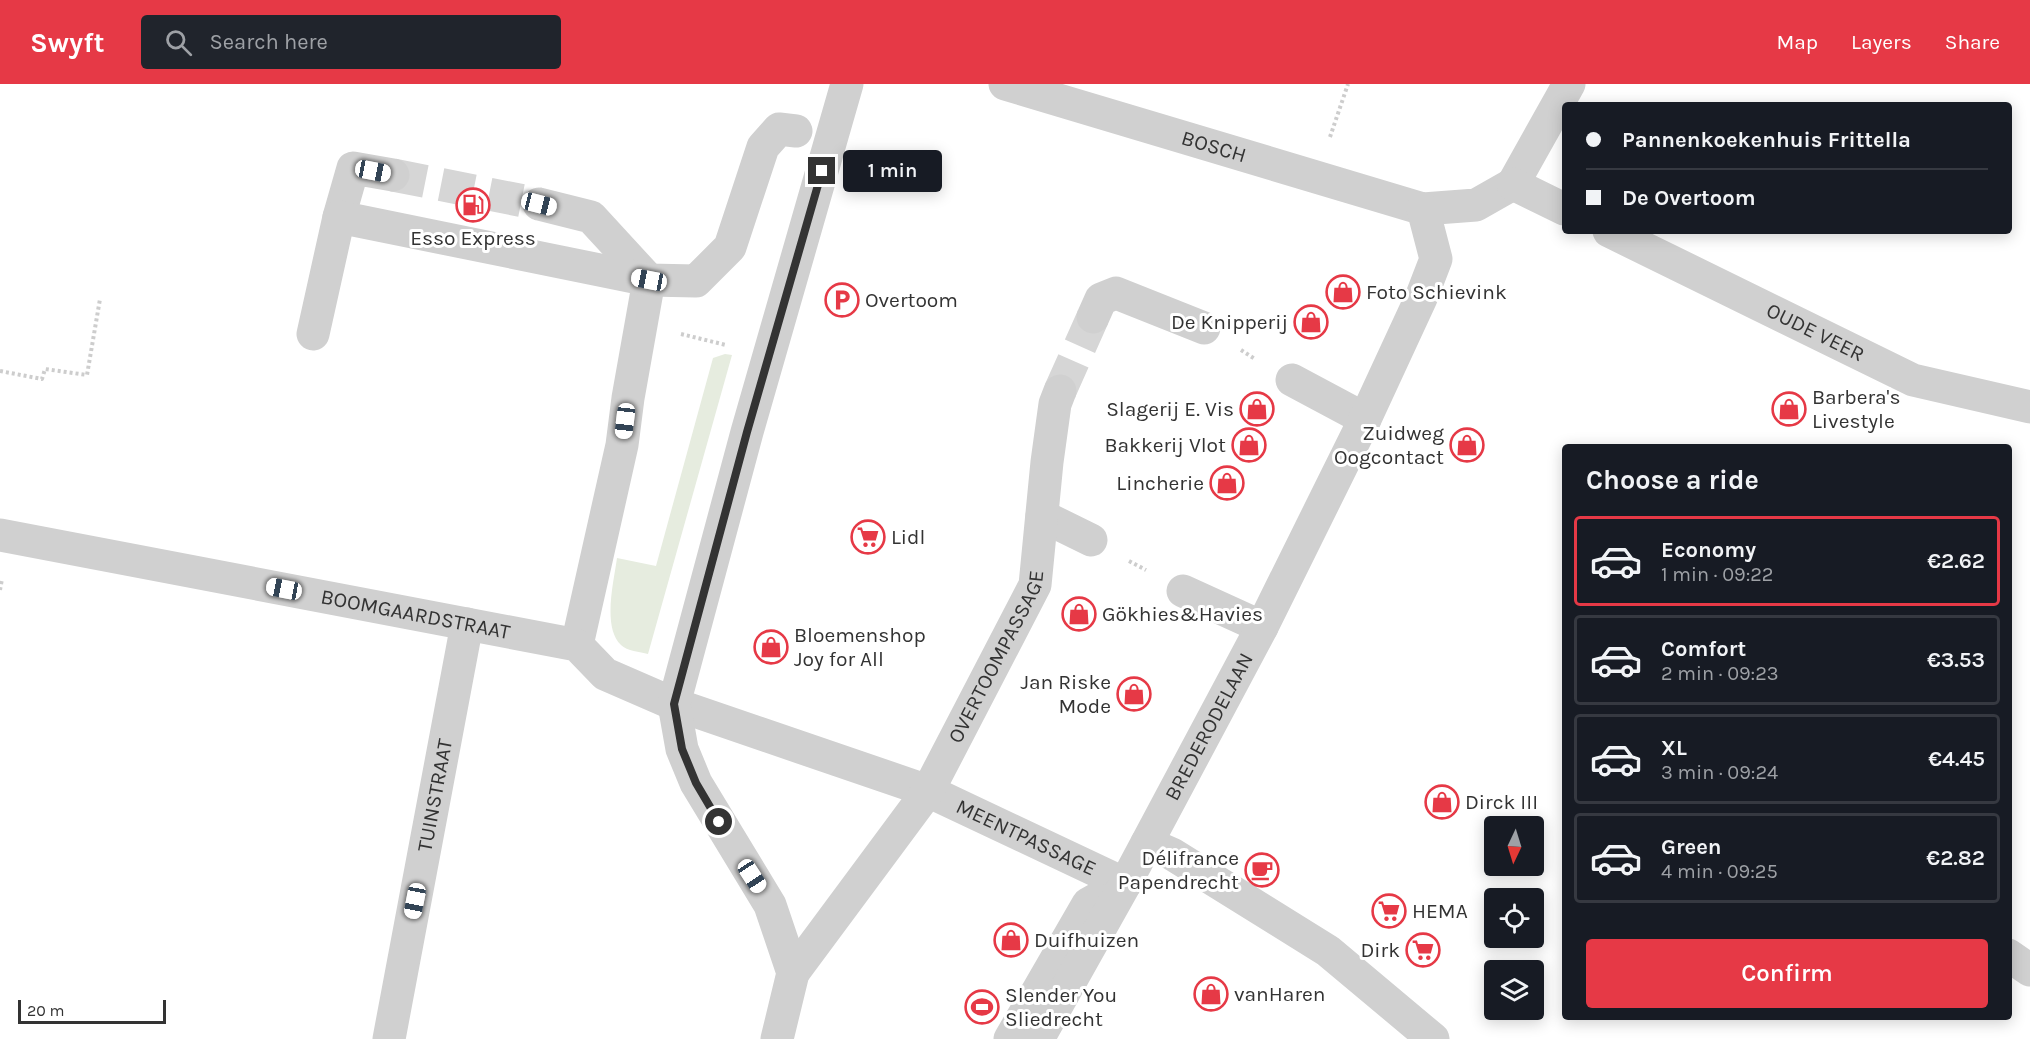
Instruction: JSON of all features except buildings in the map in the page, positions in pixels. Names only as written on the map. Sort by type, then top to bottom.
[{"type":"street","points":[[777,1039],[793,973],[770,905],[696,783],[682,749],[674,704],[747,432],[847,84]]},
{"type":"street","name":"BOSCH","points":[[1005,84],[1423,209]]},
{"type":"street","points":[[1423,209],[1476,206],[1513,184],[1569,84]]},
{"type":"street","points":[[339,217],[649,280],[696,281],[730,247],[764,147],[778,129],[796,130]]},
{"type":"street","points":[[313,334],[339,217],[353,168],[393,175]]},
{"type":"street","points":[[1513,184],[1562,208]]},
{"type":"street","points":[[539,204],[591,217],[649,280]]},
{"type":"street","name":"BREDERODELAAN","points":[[1038,1039],[1125,884],[1262,627],[1421,298],[1436,259],[1423,209]]},
{"type":"street","name":"OUDE VEER","points":[[1615,234],[1913,380],[2030,407]]},
{"type":"street","points":[[649,280],[622,445],[577,645],[605,674],[674,704],[928,790]]},
{"type":"street","points":[[1093,316],[1101,299],[1116,293],[1204,328]]},
{"type":"street","points":[[1292,380],[1365,418]]},
{"type":"street","name":"OVERTOOMPASSAGE","points":[[793,973],[928,790],[1035,585],[1055,404],[1060,391]]},
{"type":"street","points":[[1042,516],[1091,540]]},
{"type":"street","name":"BOOMGAARDSTRAAT","points":[[0,535],[577,645]]},
{"type":"street","points":[[1183,591],[1262,627]]},
{"type":"street","name":"TUINSTRAAT","points":[[388,1039],[467,624]]},
{"type":"street","name":"MEENTPASSAGE","points":[[928,790],[1125,884]]},
{"type":"street","points":[[1147,843],[1172,854],[1328,951],[1433,1039]]},
{"type":"street","points":[[1010,1039],[1088,904],[1125,884]]},
{"type":"street","points":[[2012,958],[2030,970]]},
{"type":"path","points":[[1316,178],[1348,84]]},
{"type":"path","points":[[0,371],[42,379],[45,369],[87,375],[100,299]]},
{"type":"path","points":[[641,325],[733,347]]},
{"type":"path","points":[[1204,328],[1292,380]]},
{"type":"path","points":[[1091,540],[1183,591]]},
{"type":"shaded area","points":[[725,354],[732,355],[648,654],[630,650],[621,645],[612,627],[611,603],[617,558],[656,566],[713,358]]},
{"type":"tunnel","points":[[393,175],[539,204]]},
{"type":"tunnel","points":[[1060,391],[1093,317]]},
{"type":"place","name":"Esso Express","points":[[473,205]]},
{"type":"place","name":"Foto Schievink","points":[[1343,292]]},
{"type":"place","name":"Overtoom","points":[[842,300]]},
{"type":"place","name":"De Knipperij","points":[[1311,322]]},
{"type":"place","name":"Slagerij E. Vis","points":[[1257,409]]},
{"type":"place","name":"Barbera's Livestyle","points":[[1789,409]]},
{"type":"place","name":"Bakkerij Vlot","points":[[1249,445]]},
{"type":"place","name":"Zuidweg Oogcontact","points":[[1467,445]]},
{"type":"place","name":"Lincherie","points":[[1227,483]]},
{"type":"place","name":"Lidl","points":[[868,537]]},
{"type":"place","name":"Gökhies&Havies","points":[[1079,614]]},
{"type":"place","name":"Bloemenshop Joy for All","points":[[771,647]]},
{"type":"place","name":"Jan Riske Mode","points":[[1134,694]]},
{"type":"place","name":"Dirck III","points":[[1442,802]]},
{"type":"place","name":"Délifrance Papendrecht","points":[[1262,870]]},
{"type":"place","name":"HEMA","points":[[1389,911]]},
{"type":"place","name":"Duifhuizen","points":[[1011,940]]},
{"type":"place","name":"Dirk","points":[[1423,950]]},
{"type":"place","name":"vanHaren","points":[[1211,994]]},
{"type":"place","name":"Slender You Sliedrecht","points":[[982,1007]]},
{"type":"route","points":[[719,822],[696,783],[682,749],[674,704],[747,432],[822,171]]}]
